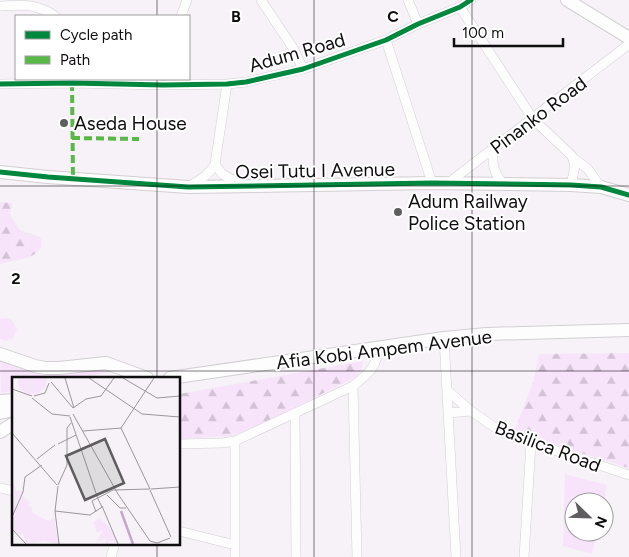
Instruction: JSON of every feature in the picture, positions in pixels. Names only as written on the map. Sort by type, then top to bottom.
[{"type":"main road","points":[[567,0],[629,38]]},
{"type":"main road","name":"Osei Tutu I Avenue","points":[[0,174],[188,187],[432,183],[570,185],[601,187],[629,195]]},
{"type":"main road","name":"Afia Kobi Ampem Avenue","points":[[178,377],[377,351],[487,334],[629,330]]},
{"type":"main road","name":"Afia Kobi Ampem Avenue","points":[[444,341],[629,338]]},
{"type":"main road","name":"Afia Kobi Ampem Avenue","points":[[180,385],[377,351]]},
{"type":"main road","points":[[0,354],[35,366],[59,368],[106,364],[144,377]]},
{"type":"main road","points":[[0,432],[12,424]]},
{"type":"street","points":[[181,15],[186,0]]},
{"type":"street","points":[[261,0],[293,48],[303,69]]},
{"type":"street","points":[[408,0],[418,24]]},
{"type":"street","name":"Adum Road","points":[[0,84],[72,81],[227,84],[246,82],[303,69],[386,40],[418,24],[460,7],[471,0]]},
{"type":"street","points":[[0,6],[33,6],[53,15]]},
{"type":"street","points":[[460,7],[533,119],[573,158],[587,168],[601,187]]},
{"type":"street","points":[[386,40],[432,183]]},
{"type":"street","name":"Pinanko Road","points":[[447,184],[629,44]]},
{"type":"street","points":[[188,187],[211,172],[215,164],[227,84]]},
{"type":"street","points":[[494,148],[492,160],[494,170],[504,185]]},
{"type":"street","points":[[570,185],[575,166],[573,158]]},
{"type":"street","points":[[215,164],[222,174],[242,186]]},
{"type":"street","points":[[444,341],[456,557]]},
{"type":"street","points":[[180,444],[222,443],[235,440],[295,414],[353,386],[371,371],[377,351]]},
{"type":"street","points":[[353,386],[357,557]]},
{"type":"street","name":"Basilica Road","points":[[448,391],[496,429],[531,443],[629,475]]},
{"type":"street","points":[[449,413],[471,410]]},
{"type":"street","points":[[295,414],[296,557]]},
{"type":"street","points":[[235,440],[235,557]]},
{"type":"street","points":[[524,557],[531,443]]},
{"type":"street","points":[[180,531],[235,544]]},
{"type":"street","points":[[112,557],[115,544]]},
{"type":"green space","points":[[0,202],[13,203],[10,212],[11,216],[20,230],[40,237],[42,244],[36,254],[0,264]]},
{"type":"green space","points":[[0,319],[12,320],[17,329],[13,338],[6,341],[0,339]]},
{"type":"green space","points":[[629,353],[629,468],[514,432],[534,379],[539,354]]},
{"type":"green space","points":[[0,359],[93,367],[116,371],[84,377],[12,377],[12,391],[1,393]]},
{"type":"green space","points":[[363,361],[362,369],[356,377],[253,428],[231,436],[180,439],[180,394]]},
{"type":"green space","points":[[565,474],[607,485],[606,492],[564,492]]},
{"type":"green space","points":[[564,510],[564,542],[595,542],[592,554],[563,546]]},
{"type":"marked path","points":[[72,83],[73,179]]},
{"type":"marked path","points":[[72,138],[139,139]]},
{"type":"cycle path","points":[[0,84],[163,85],[246,82],[303,69],[386,40],[418,24],[460,7],[471,0]]},
{"type":"cycle path","points":[[0,172],[188,187],[432,183],[571,185],[601,187],[629,195]]},
{"type":"place","name":"Aseda House","points":[[64,123]]},
{"type":"place","name":"Adum Railway Police Station","points":[[398,212]]}]
